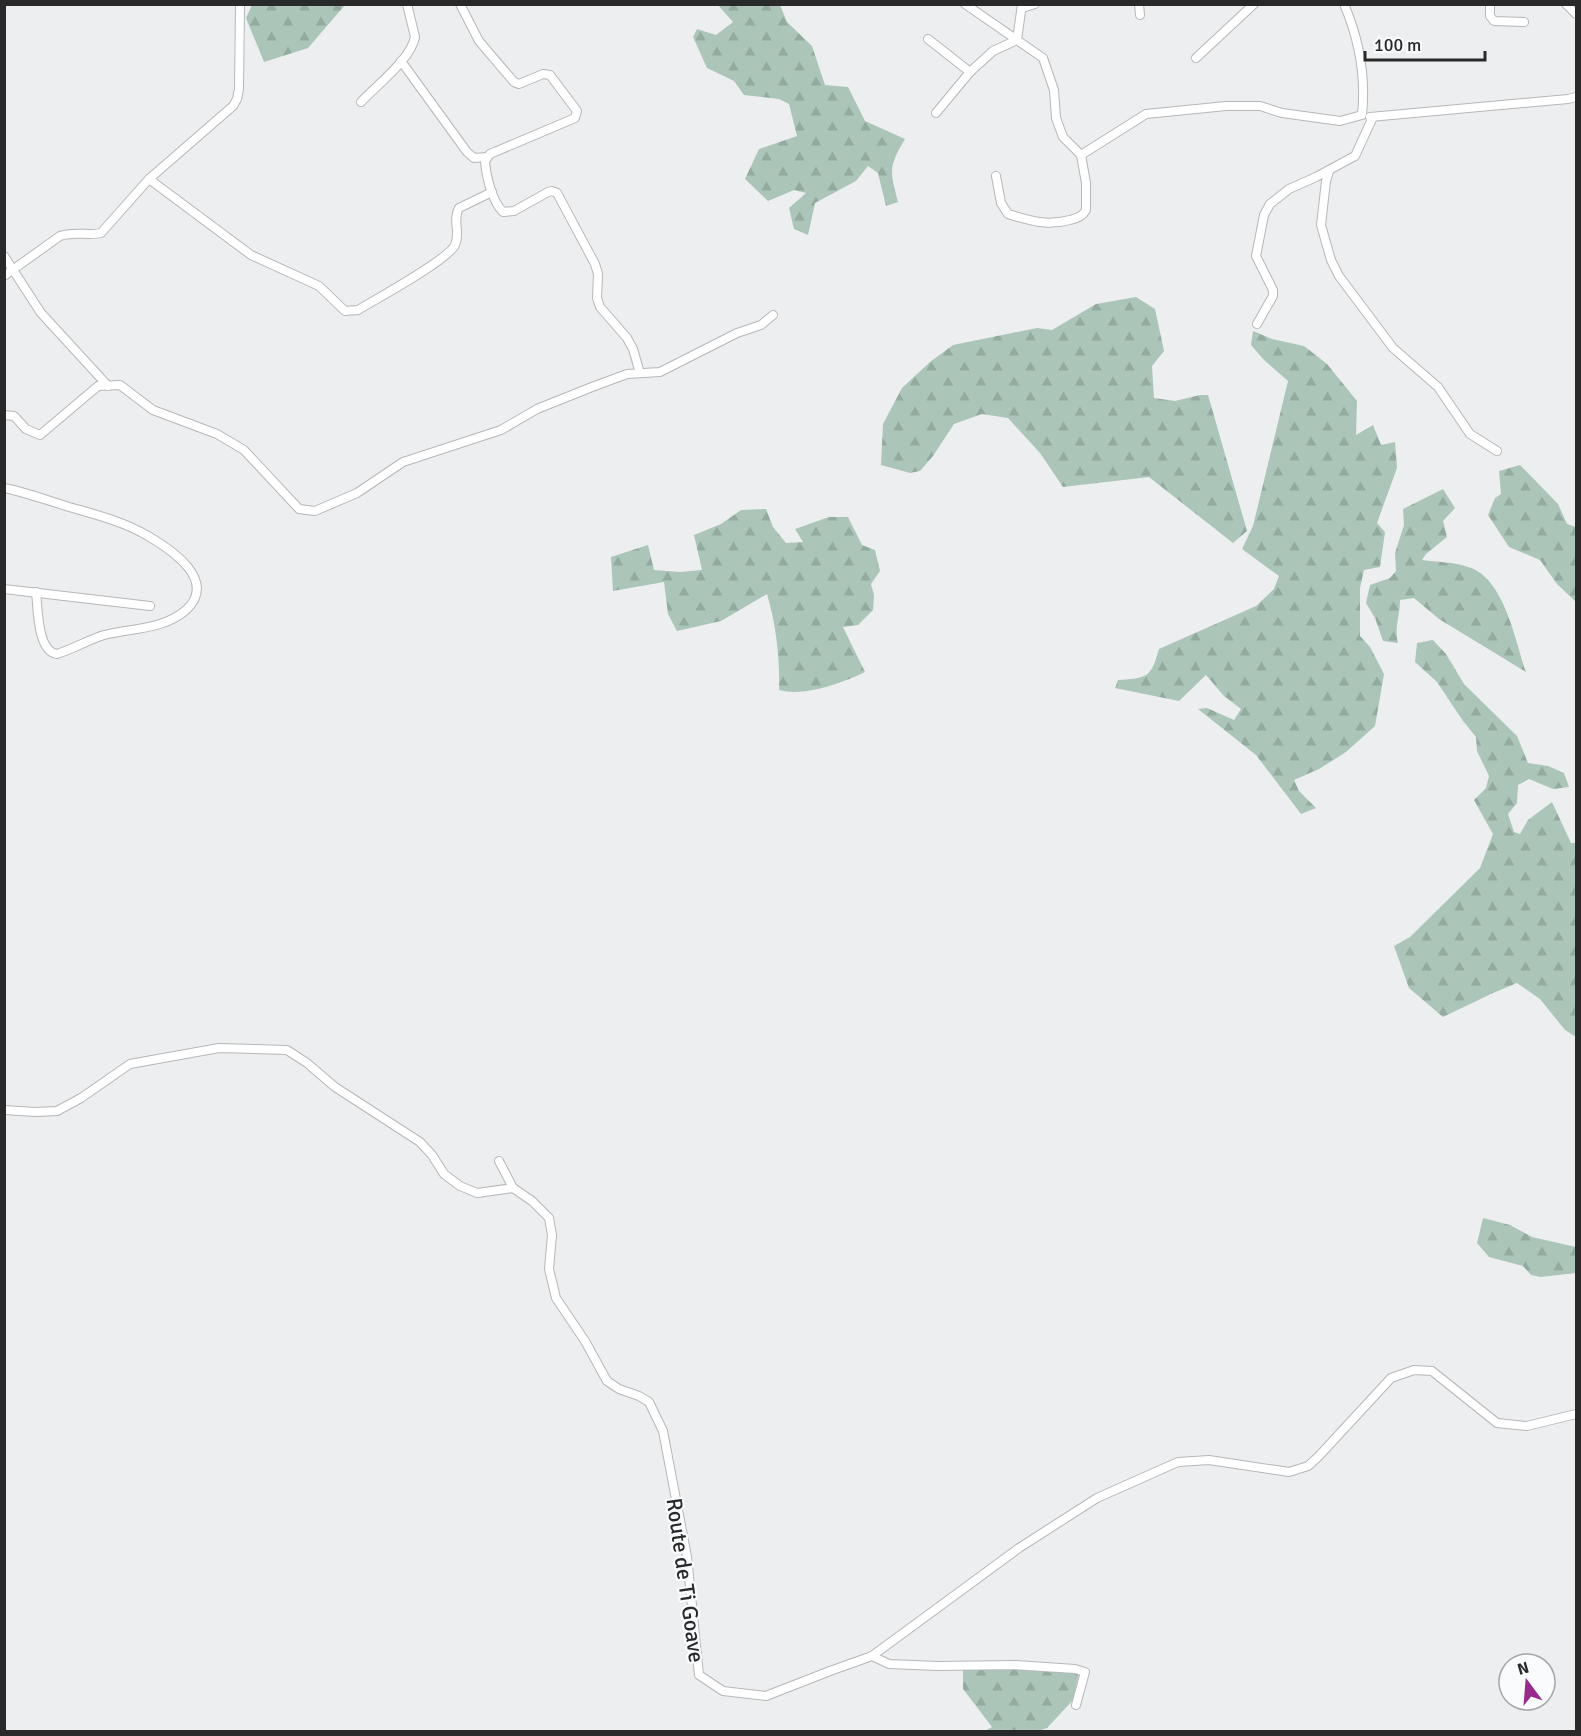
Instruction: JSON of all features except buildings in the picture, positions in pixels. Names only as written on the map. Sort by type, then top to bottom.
[{"type":"street","points":[[4,276],[60,236],[69,233],[101,233],[149,179],[233,106],[237,99],[240,4]]},
{"type":"street","points":[[361,102],[401,61],[414,42],[415,37],[407,4]]},
{"type":"street","points":[[401,61],[467,152],[474,158],[487,157],[575,118],[578,114],[549,75],[543,74],[519,84],[514,82],[479,41],[460,4]]},
{"type":"street","points":[[965,4],[1043,58],[1054,90],[1056,118],[1063,137],[1081,155],[1086,183],[1086,210],[1080,217],[1054,224],[1008,214],[1001,202],[996,176]]},
{"type":"street","points":[[1017,40],[1022,6],[1035,4]]},
{"type":"street","points":[[1139,4],[1140,15]]},
{"type":"street","points":[[1196,58],[1254,4]]},
{"type":"street","points":[[1344,4],[1356,34],[1360,58],[1364,101],[1362,115]]},
{"type":"street","points":[[1490,4],[1490,16],[1494,21],[1524,22]]},
{"type":"street","points":[[1566,4],[1576,14]]},
{"type":"street","points":[[928,39],[970,72]]},
{"type":"street","points":[[936,113],[970,72],[993,51],[1017,40]]},
{"type":"street","points":[[1081,155],[1146,114],[1226,106],[1260,106],[1282,113],[1340,121],[1362,115],[1373,117],[1576,97]]},
{"type":"street","points":[[1257,324],[1273,296],[1271,283],[1256,256],[1266,208],[1289,189],[1355,156],[1373,117]]},
{"type":"street","points":[[487,157],[484,161],[485,168],[500,209],[508,213],[548,192],[552,191],[556,194],[595,264],[598,274],[597,298],[600,307],[627,338],[640,373]]},
{"type":"street","points":[[1329,171],[1321,225],[1331,260],[1339,276],[1393,348],[1438,387],[1470,434],[1497,451]]},
{"type":"street","points":[[149,179],[251,255],[320,286],[341,309],[351,312],[430,267],[452,250],[457,241],[456,220],[459,208],[492,192]]},
{"type":"street","points":[[4,256],[41,313],[108,386]]},
{"type":"street","points":[[4,415],[14,416],[26,429],[40,435],[98,386],[120,385],[153,410],[217,434],[244,450],[299,509],[315,511],[357,493],[403,462],[501,430],[537,409],[627,374],[660,372],[737,333],[761,325],[773,315]]},
{"type":"street","points":[[4,488],[84,511],[147,535],[174,554],[190,570],[195,578],[198,593],[196,599],[184,611],[166,622],[103,635],[52,654],[45,646],[39,626],[36,592]]},
{"type":"street","points":[[4,589],[150,606]]},
{"type":"street","points":[[4,1110],[57,1111],[81,1098],[130,1064],[219,1048],[287,1050],[307,1063],[335,1087],[420,1142],[444,1173],[460,1186],[477,1193],[513,1188],[499,1161]]},
{"type":"street","name":"Route de Ti Goave","points":[[513,1188],[532,1201],[549,1218],[552,1235],[549,1269],[556,1298],[585,1341],[607,1381],[649,1402],[663,1431],[687,1557],[699,1675],[723,1691],[766,1696],[872,1656],[1019,1548],[1087,1505],[1178,1462],[1209,1460],[1289,1472],[1308,1466],[1391,1378],[1414,1370],[1432,1371],[1497,1423],[1527,1426],[1576,1414]]},
{"type":"street","points":[[872,1656],[889,1664],[1014,1665],[1075,1669],[1085,1672],[1076,1705]]},
{"type":"green space","points":[[252,4],[345,5],[308,48],[264,62],[246,18]]},
{"type":"green space","points":[[718,5],[780,5],[787,22],[812,46],[825,85],[848,87],[865,121],[905,139],[892,169],[898,202],[886,206],[878,173],[868,166],[856,181],[815,203],[808,235],[794,229],[789,208],[806,193],[794,190],[768,201],[745,179],[759,149],[797,136],[789,104],[779,99],[744,95],[734,81],[707,68],[693,37],[697,29],[716,35],[733,22]]},
{"type":"green space","points":[[1136,297],[1155,309],[1164,351],[1152,366],[1154,398],[1175,401],[1208,395],[1247,531],[1233,543],[1149,477],[1063,487],[1040,453],[1008,418],[982,414],[954,424],[920,471],[910,473],[881,465],[883,424],[902,388],[930,362],[953,345],[1037,328],[1052,330],[1096,304]]},
{"type":"green space","points":[[1253,331],[1272,339],[1304,346],[1327,364],[1357,401],[1356,435],[1373,425],[1381,445],[1395,442],[1397,468],[1377,523],[1385,532],[1380,567],[1364,570],[1360,588],[1360,636],[1370,647],[1384,674],[1375,726],[1346,752],[1319,769],[1294,780],[1299,791],[1316,808],[1301,814],[1256,755],[1198,709],[1207,708],[1234,720],[1241,709],[1224,696],[1206,675],[1179,701],[1115,688],[1118,680],[1146,675],[1153,666],[1159,649],[1256,606],[1274,589],[1279,576],[1242,549],[1253,526],[1288,381],[1251,345]]},
{"type":"green space","points":[[1520,465],[1558,504],[1567,524],[1576,527],[1576,602],[1557,584],[1540,560],[1509,547],[1488,515],[1495,498],[1501,494],[1499,471]]},
{"type":"green space","points":[[1443,489],[1455,508],[1443,521],[1447,537],[1422,560],[1468,567],[1480,573],[1491,583],[1506,611],[1526,672],[1439,619],[1414,598],[1400,600],[1398,643],[1383,641],[1375,618],[1366,603],[1370,585],[1390,578],[1396,571],[1395,553],[1404,525],[1403,509]]},
{"type":"green space","points":[[766,509],[773,527],[786,543],[803,542],[795,529],[829,517],[848,517],[862,545],[875,550],[880,571],[871,584],[874,595],[873,610],[858,625],[843,627],[865,672],[812,690],[789,692],[779,690],[777,641],[767,594],[721,621],[677,631],[668,614],[664,582],[613,591],[611,557],[648,545],[654,570],[680,572],[702,570],[694,535],[721,524],[741,510]]},
{"type":"green space","points":[[1433,640],[1446,654],[1464,684],[1517,736],[1528,763],[1548,766],[1564,773],[1569,787],[1553,789],[1529,779],[1518,785],[1517,803],[1508,814],[1514,832],[1520,834],[1528,820],[1552,802],[1571,843],[1576,843],[1576,1037],[1565,1030],[1540,999],[1517,983],[1443,1017],[1409,988],[1394,946],[1410,937],[1480,868],[1493,834],[1474,800],[1486,788],[1489,776],[1477,751],[1476,737],[1437,682],[1415,662],[1417,643]]},
{"type":"green space","points":[[1483,1218],[1510,1225],[1532,1237],[1576,1247],[1576,1273],[1541,1277],[1531,1275],[1523,1266],[1489,1257],[1477,1243]]},
{"type":"green space","points":[[963,1668],[1023,1668],[1079,1673],[1073,1700],[1047,1728],[1038,1731],[983,1732],[992,1727],[963,1689]]}]
